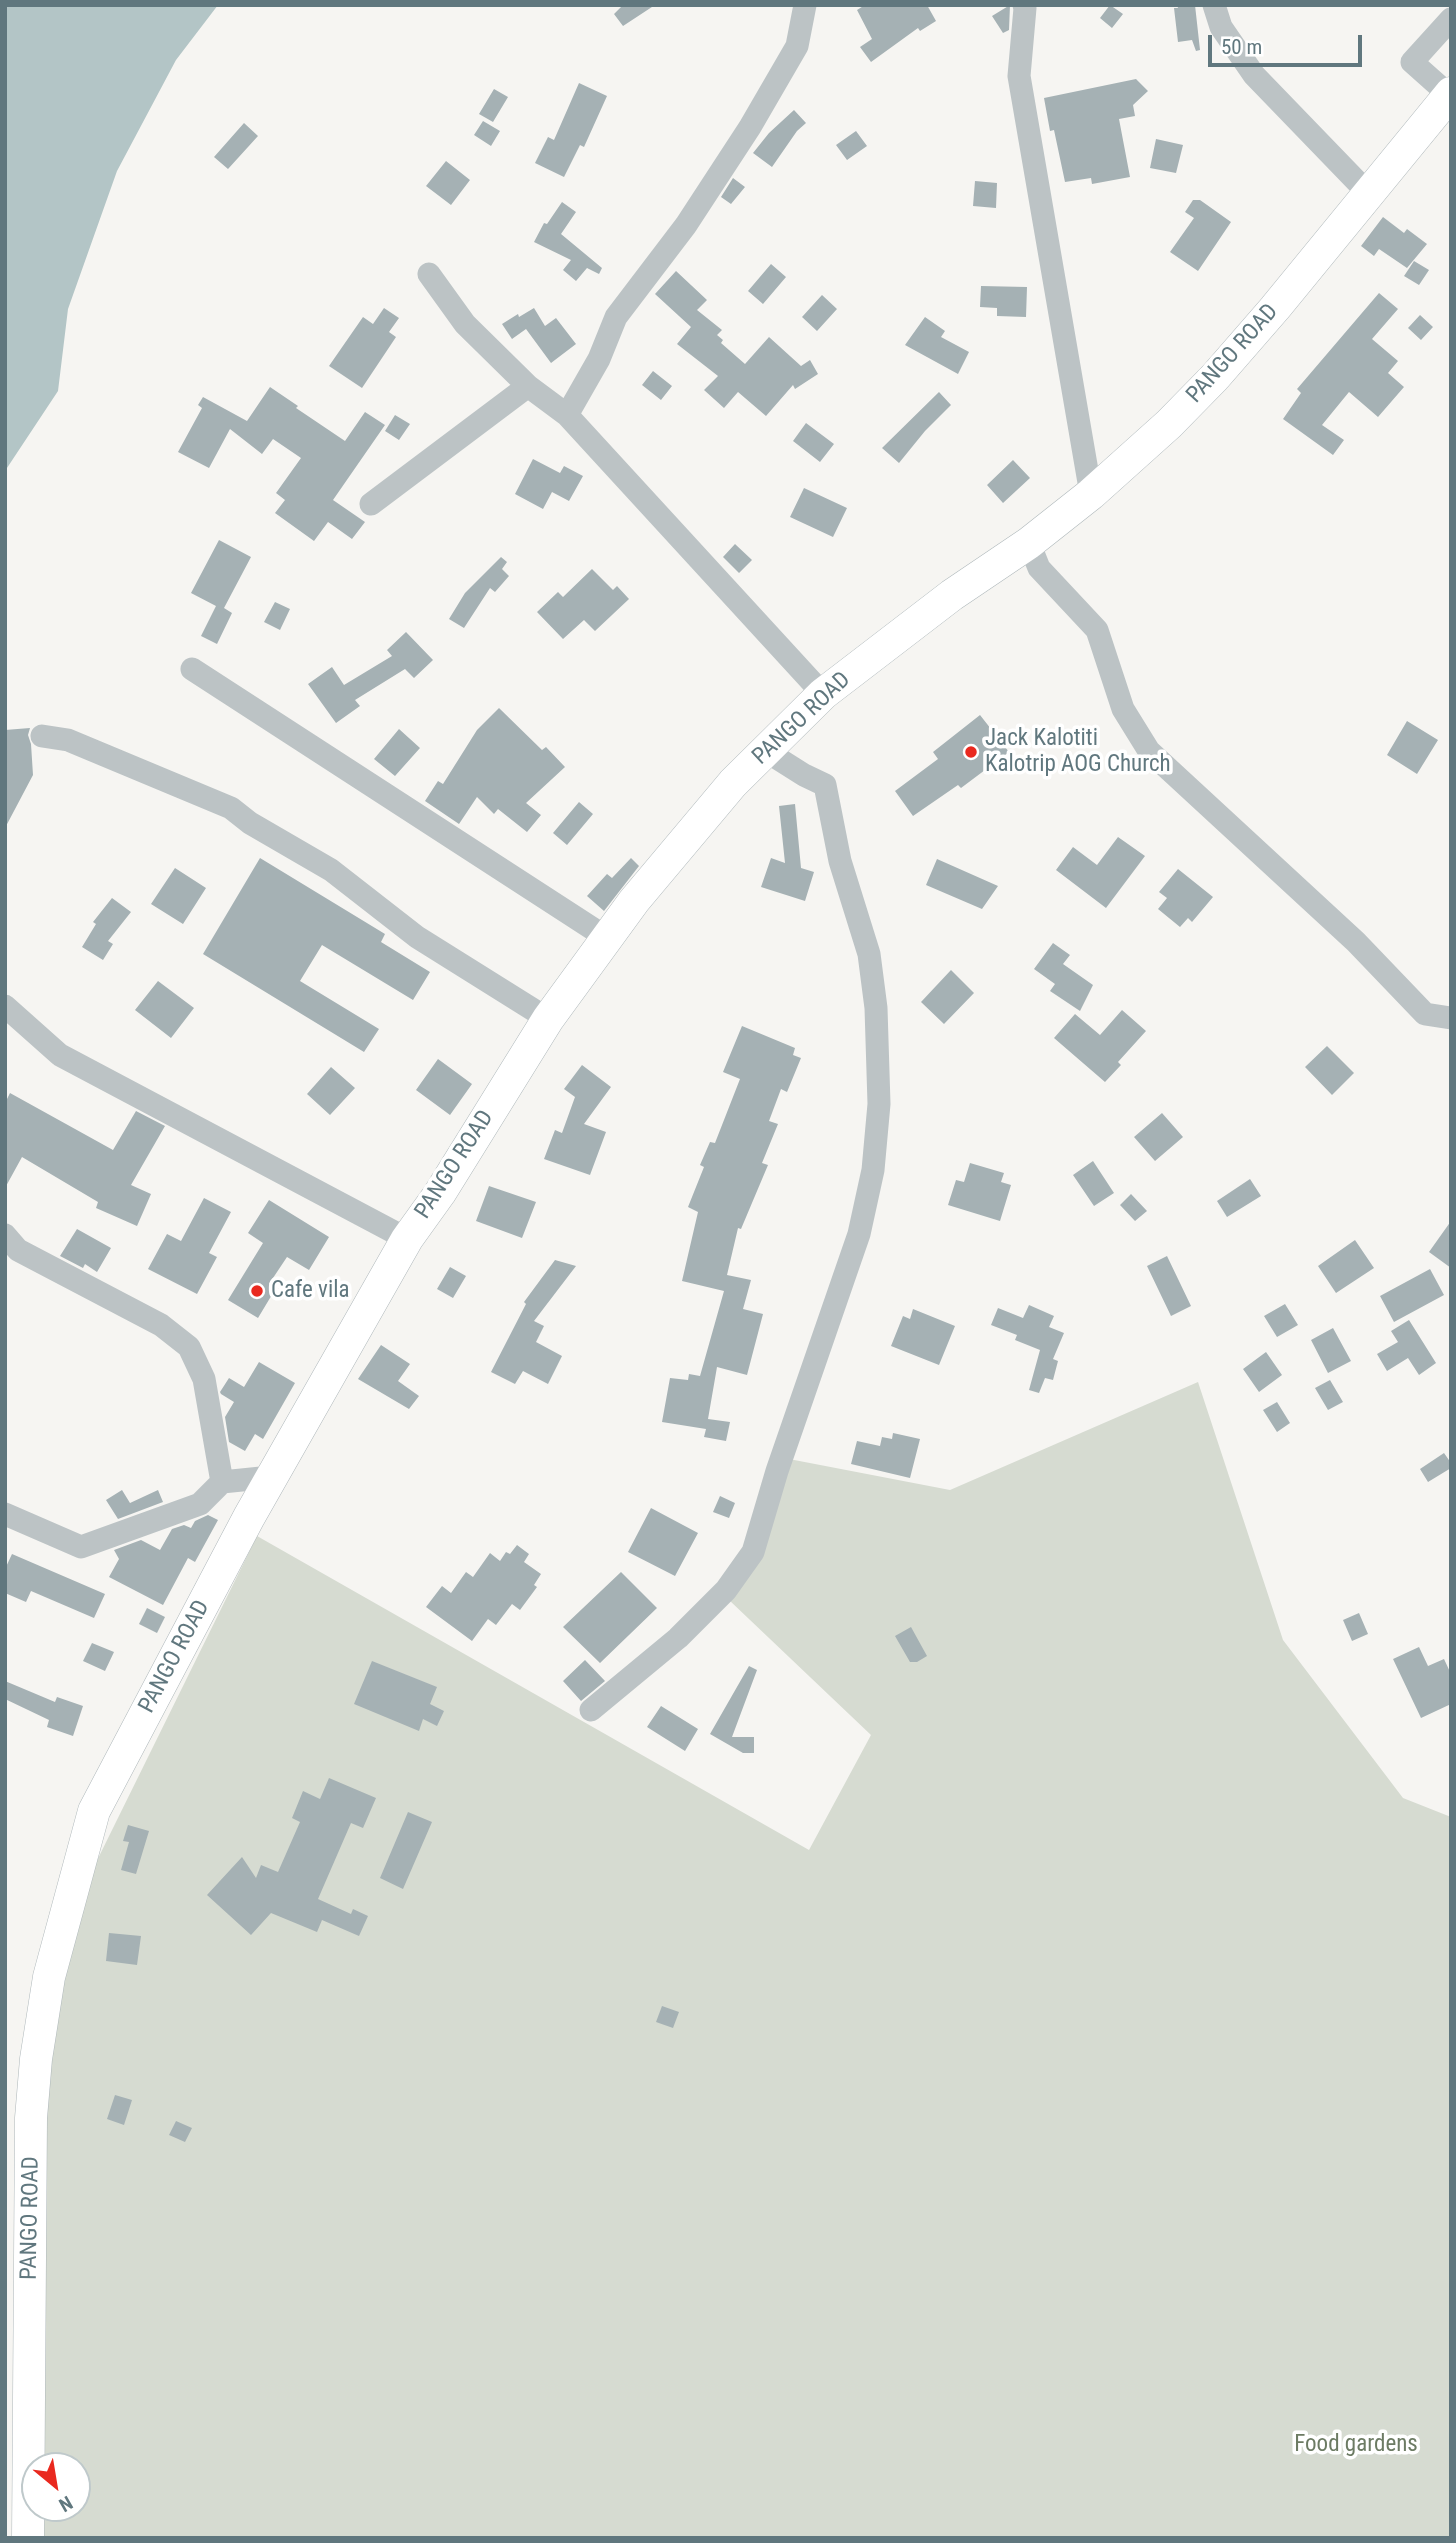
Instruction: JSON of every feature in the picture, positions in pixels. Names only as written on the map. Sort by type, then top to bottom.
[{"type":"street","points":[[567,415],[599,359],[616,317],[686,225],[750,127],[796,46],[806,5]]},
{"type":"street","points":[[1024,5],[1019,76],[1091,494]]},
{"type":"street","points":[[1214,5],[1221,27],[1254,75],[1368,193]]},
{"type":"street","points":[[1450,94],[1412,62],[1451,19]]},
{"type":"street","name":"PANGO ROAD","points":[[28,2538],[32,2118],[36,2059],[50,1977],[94,1811],[271,1477],[407,1239],[440,1193],[548,1019],[656,874],[733,783],[823,694],[952,595],[1030,543],[1091,494],[1169,424],[1215,377],[1275,308],[1450,94]]},
{"type":"street","points":[[429,274],[465,324],[528,386],[567,415],[823,694]]},
{"type":"street","points":[[371,504],[528,386]]},
{"type":"street","points":[[1030,543],[1039,568],[1097,630],[1123,709],[1149,751],[1356,942],[1425,1014],[1451,1018]]},
{"type":"street","points":[[192,669],[607,938]]},
{"type":"street","points":[[42,737],[68,740],[231,808],[250,823],[331,870],[417,937],[548,1019]]},
{"type":"street","points":[[591,1710],[678,1638],[726,1590],[753,1552],[777,1471],[859,1234],[873,1170],[879,1104],[877,1008],[869,954],[840,861],[825,785],[766,751]]},
{"type":"street","points":[[5,1006],[60,1055],[407,1239]]},
{"type":"street","points":[[5,1235],[18,1251],[161,1325],[189,1347],[204,1379],[222,1482]]},
{"type":"street","points":[[5,1514],[81,1547],[200,1504],[222,1482],[271,1477]]},
{"type":"green space","name":"Food gardens","points":[[1198,1382],[1283,1640],[1403,1798],[1451,1817],[1451,2538],[33,2538],[33,2522],[91,2522],[91,2452],[34,2452],[40,2115],[78,1899],[257,1536],[809,1850],[871,1735],[729,1600],[789,1459],[950,1490]]},
{"type":"shaded area","points":[[5,5],[218,5],[176,60],[117,171],[68,309],[58,391],[5,471]]},
{"type":"building","points":[[623,5],[655,5],[623,26],[614,14]]},
{"type":"building","points":[[865,5],[927,5],[936,21],[920,31],[918,28],[871,62],[860,47],[872,39],[857,10]]},
{"type":"building","points":[[1010,5],[1009,30],[1003,33],[992,16]]},
{"type":"building","points":[[1110,5],[1123,14],[1112,28],[1100,18]]},
{"type":"building","points":[[1177,5],[1195,5],[1200,50],[1196,51],[1192,40],[1178,42],[1174,8],[1178,8]]},
{"type":"building","points":[[1136,79],[1148,91],[1133,105],[1135,116],[1119,119],[1130,177],[1092,184],[1091,178],[1065,182],[1054,130],[1050,131],[1044,98]]},
{"type":"building","points":[[579,83],[607,96],[584,147],[580,145],[564,177],[535,163],[548,137],[554,140]]},
{"type":"building","points":[[494,89],[508,97],[493,122],[479,114]]},
{"type":"building","points":[[794,110],[806,123],[797,131],[772,167],[753,153],[769,133]]},
{"type":"building","points":[[483,121],[500,131],[491,146],[474,135]]},
{"type":"building","points":[[244,123],[258,136],[228,169],[214,157]]},
{"type":"building","points":[[856,131],[867,146],[847,160],[836,145]]},
{"type":"building","points":[[1156,139],[1183,145],[1176,173],[1150,168]]},
{"type":"building","points":[[446,161],[470,180],[451,205],[426,186]]},
{"type":"building","points":[[733,178],[745,187],[731,204],[721,197]]},
{"type":"building","points":[[975,181],[997,183],[996,208],[973,206]]},
{"type":"building","points":[[1193,200],[1200,200],[1231,222],[1198,271],[1170,252],[1194,218],[1185,212]]},
{"type":"building","points":[[562,202],[576,212],[561,234],[602,268],[599,274],[587,268],[576,281],[563,270],[571,260],[534,242],[544,223],[547,224]]},
{"type":"building","points":[[1383,217],[1404,233],[1407,229],[1427,244],[1407,268],[1379,249],[1374,256],[1361,246]]},
{"type":"building","points":[[1414,261],[1429,270],[1419,285],[1404,276]]},
{"type":"building","points":[[771,264],[786,277],[763,304],[748,291]]},
{"type":"building","points":[[676,271],[707,300],[697,310],[722,330],[717,335],[723,340],[721,343],[745,364],[769,337],[801,366],[810,360],[818,374],[795,389],[793,385],[766,416],[738,392],[724,408],[704,390],[718,376],[677,344],[691,327],[655,294]]},
{"type":"building","points":[[981,286],[1027,287],[1026,317],[997,316],[997,308],[980,307]]},
{"type":"building","points":[[1379,293],[1398,309],[1372,339],[1398,361],[1388,373],[1404,387],[1378,417],[1349,392],[1322,425],[1344,440],[1333,455],[1283,419],[1301,393],[1297,389]]},
{"type":"building","points":[[822,295],[837,309],[817,331],[802,317]]},
{"type":"building","points":[[384,308],[399,318],[389,332],[396,337],[362,388],[329,366],[363,317],[373,324]]},
{"type":"building","points":[[534,308],[545,326],[556,318],[576,344],[551,363],[526,329],[512,339],[502,324]]},
{"type":"building","points":[[1420,315],[1433,327],[1421,340],[1408,328]]},
{"type":"building","points":[[925,317],[945,331],[941,337],[969,352],[958,374],[905,345]]},
{"type":"building","points":[[653,371],[672,386],[661,400],[642,385]]},
{"type":"building","points":[[270,387],[345,441],[365,412],[385,425],[333,500],[365,522],[352,539],[328,522],[314,541],[275,513],[285,500],[276,493],[301,458],[273,439],[262,454],[230,429],[209,468],[178,452],[202,408],[198,405],[203,397],[247,421]]},
{"type":"building","points":[[939,392],[951,405],[899,463],[882,448]]},
{"type":"building","points":[[395,415],[410,424],[399,440],[385,431]]},
{"type":"building","points":[[806,423],[834,444],[820,462],[793,441]]},
{"type":"building","points":[[533,459],[560,473],[564,466],[583,476],[569,501],[552,492],[543,509],[515,494]]},
{"type":"building","points":[[1013,460],[1030,478],[1003,503],[987,485]]},
{"type":"building","points":[[804,488],[847,508],[833,537],[790,517]]},
{"type":"building","points":[[219,540],[251,557],[224,608],[232,613],[217,644],[201,636],[216,606],[191,593]]},
{"type":"building","points":[[735,544],[752,560],[739,573],[723,557]]},
{"type":"building","points":[[501,557],[507,562],[502,569],[509,576],[495,592],[490,588],[464,628],[449,619],[465,593]]},
{"type":"building","points":[[592,569],[613,590],[617,586],[629,599],[595,631],[584,620],[563,639],[537,612],[558,592],[563,597]]},
{"type":"building","points":[[275,602],[290,609],[280,630],[264,622]]},
{"type":"building","points":[[406,632],[433,660],[414,678],[405,669],[355,700],[360,706],[336,723],[308,684],[332,667],[344,685],[392,656],[387,650]]},
{"type":"building","points":[[499,708],[542,750],[546,747],[565,767],[526,803],[541,815],[527,832],[498,809],[494,814],[477,797],[459,824],[425,801],[438,781],[443,784],[477,730]]},
{"type":"building","name":"Jack Kalotiti Kalotrip AOG Church","points":[[980,715],[1009,752],[961,788],[958,785],[913,816],[895,791],[938,759],[933,752]]},
{"type":"building","points":[[1407,721],[1438,740],[1417,774],[1387,755]]},
{"type":"building","points":[[30,728],[28,735],[33,775],[5,828],[5,730]]},
{"type":"building","points":[[399,729],[420,748],[395,776],[374,759]]},
{"type":"building","points":[[579,802],[593,814],[567,845],[553,833]]},
{"type":"building","points":[[795,804],[801,868],[814,872],[805,901],[761,887],[771,858],[785,863],[779,806]]},
{"type":"building","points":[[1118,837],[1145,856],[1106,908],[1056,870],[1073,847],[1097,865]]},
{"type":"building","points":[[260,858],[385,934],[381,942],[430,972],[413,1000],[322,945],[300,981],[379,1029],[364,1052],[203,954]]},
{"type":"building","points":[[631,858],[639,866],[604,911],[587,896],[607,874],[612,878]]},
{"type":"building","points":[[937,859],[998,886],[982,909],[926,885]]},
{"type":"building","points":[[175,868],[206,888],[183,924],[151,904]]},
{"type":"building","points":[[1178,869],[1213,897],[1192,922],[1188,918],[1180,927],[1158,909],[1167,898],[1159,892]]},
{"type":"building","points":[[112,898],[131,912],[108,941],[113,944],[103,960],[82,947],[96,924],[93,922]]},
{"type":"building","points":[[1053,943],[1070,955],[1063,964],[1093,985],[1080,1011],[1050,991],[1055,984],[1034,969]]},
{"type":"building","points":[[951,970],[974,993],[944,1024],[921,1002]]},
{"type":"building","points":[[158,981],[194,1008],[171,1038],[135,1010]]},
{"type":"building","points":[[1122,1010],[1146,1031],[1118,1062],[1121,1065],[1105,1082],[1054,1038],[1075,1014],[1100,1035]]},
{"type":"building","points":[[742,1026],[795,1048],[793,1055],[801,1058],[787,1092],[781,1089],[769,1121],[778,1124],[762,1163],[768,1165],[741,1229],[738,1228],[727,1275],[751,1280],[743,1309],[763,1314],[747,1375],[717,1367],[708,1419],[730,1422],[726,1441],[704,1437],[706,1429],[662,1422],[670,1378],[688,1380],[689,1374],[700,1376],[724,1291],[682,1281],[698,1212],[688,1207],[704,1167],[700,1165],[710,1142],[715,1143],[740,1079],[723,1072]]},
{"type":"building","points":[[1327,1046],[1354,1073],[1332,1095],[1305,1067]]},
{"type":"building","points":[[438,1059],[472,1084],[450,1115],[416,1090]]},
{"type":"building","points":[[582,1065],[611,1087],[584,1124],[606,1132],[590,1175],[544,1159],[555,1130],[562,1133],[575,1097],[564,1089]]},
{"type":"building","points":[[331,1067],[355,1088],[330,1115],[307,1094]]},
{"type":"building","points":[[10,1093],[113,1150],[136,1111],[165,1126],[131,1185],[151,1194],[137,1226],[96,1208],[98,1202],[22,1157],[5,1188],[5,1103]]},
{"type":"building","points":[[1162,1113],[1183,1137],[1155,1161],[1134,1137]]},
{"type":"building","points":[[1093,1161],[1114,1193],[1094,1206],[1073,1175]]},
{"type":"building","points":[[970,1163],[1004,1173],[1001,1182],[1011,1185],[1000,1221],[948,1205],[956,1180],[964,1182]]},
{"type":"building","points":[[1250,1179],[1261,1196],[1227,1217],[1217,1201]]},
{"type":"building","points":[[489,1186],[536,1202],[522,1238],[476,1221]]},
{"type":"building","points":[[1131,1194],[1147,1211],[1135,1221],[1120,1205]]},
{"type":"building","points":[[204,1198],[231,1212],[209,1253],[217,1257],[197,1294],[148,1269],[167,1234],[181,1241]]},
{"type":"building","points":[[269,1200],[329,1237],[309,1270],[287,1257],[269,1284],[276,1288],[258,1318],[228,1300],[263,1243],[248,1233]]},
{"type":"building","points":[[1451,1221],[1451,1268],[1429,1252]]},
{"type":"building","points":[[77,1229],[111,1248],[97,1272],[85,1264],[83,1268],[60,1256]]},
{"type":"building","points":[[1355,1240],[1374,1268],[1336,1293],[1318,1266]]},
{"type":"building","points":[[1167,1256],[1191,1306],[1171,1316],[1147,1266]]},
{"type":"building","points":[[555,1260],[576,1266],[534,1321],[544,1326],[536,1342],[562,1356],[548,1384],[523,1371],[515,1384],[491,1372],[526,1304],[524,1302]]},
{"type":"building","points":[[450,1267],[466,1276],[453,1298],[437,1289]]},
{"type":"building","points":[[1430,1269],[1444,1295],[1394,1322],[1380,1296]]},
{"type":"building","points":[[1285,1304],[1298,1325],[1277,1337],[1264,1316]]},
{"type":"building","points":[[1029,1305],[1054,1316],[1049,1327],[1064,1333],[1053,1359],[1058,1361],[1053,1380],[1045,1378],[1039,1393],[1029,1390],[1040,1350],[1015,1340],[1017,1335],[991,1325],[998,1308],[1023,1318]]},
{"type":"building","points":[[913,1309],[955,1326],[939,1365],[891,1346],[903,1316],[910,1319]]},
{"type":"building","points":[[1409,1320],[1436,1363],[1419,1375],[1408,1358],[1387,1371],[1377,1354],[1398,1342],[1391,1331]]},
{"type":"building","points":[[1333,1328],[1351,1361],[1328,1373],[1311,1340]]},
{"type":"building","points":[[381,1345],[410,1364],[398,1381],[419,1396],[409,1409],[358,1379]]},
{"type":"building","points":[[1266,1352],[1282,1375],[1259,1392],[1243,1369]]},
{"type":"building","points":[[259,1362],[295,1383],[263,1439],[255,1434],[245,1451],[229,1442],[225,1417],[234,1402],[220,1392],[229,1378],[244,1387]]},
{"type":"building","points":[[1330,1380],[1343,1402],[1328,1410],[1315,1388]]},
{"type":"building","points":[[1277,1402],[1290,1423],[1277,1432],[1263,1410]]},
{"type":"building","points":[[893,1433],[920,1439],[910,1478],[851,1464],[857,1441],[880,1446],[882,1437],[892,1439]]},
{"type":"building","points":[[1444,1453],[1451,1463],[1451,1468],[1428,1482],[1420,1469]]},
{"type":"building","points":[[122,1490],[130,1503],[158,1490],[163,1502],[118,1519],[106,1500]]},
{"type":"building","points":[[720,1496],[735,1503],[729,1518],[713,1512]]},
{"type":"building","points":[[651,1508],[698,1533],[675,1576],[628,1552]]},
{"type":"building","points":[[208,1515],[218,1520],[195,1562],[188,1558],[163,1605],[109,1577],[119,1559],[114,1550],[141,1540],[160,1550],[172,1529],[184,1525],[191,1528],[195,1521]]},
{"type":"building","points":[[517,1545],[529,1554],[524,1562],[541,1574],[534,1585],[537,1587],[520,1610],[512,1604],[496,1625],[488,1619],[472,1641],[426,1607],[442,1586],[451,1593],[466,1572],[473,1577],[490,1553],[500,1561],[506,1552],[510,1554]]},
{"type":"building","points":[[12,1554],[105,1594],[94,1618],[31,1591],[26,1602],[5,1593],[5,1569]]},
{"type":"building","points":[[621,1572],[657,1608],[600,1663],[563,1627]]},
{"type":"building","points":[[147,1608],[165,1617],[157,1633],[139,1624]]},
{"type":"building","points":[[1359,1613],[1368,1634],[1352,1641],[1343,1620]]},
{"type":"building","points":[[911,1627],[927,1656],[917,1662],[910,1662],[895,1636]]},
{"type":"building","points":[[92,1643],[114,1652],[105,1671],[83,1661]]},
{"type":"building","points":[[1419,1647],[1428,1666],[1444,1659],[1451,1674],[1451,1704],[1421,1718],[1393,1659]]},
{"type":"building","points":[[585,1660],[605,1681],[581,1701],[563,1681]]},
{"type":"building","points":[[372,1661],[437,1687],[430,1704],[444,1711],[437,1726],[423,1719],[419,1731],[354,1704]]},
{"type":"building","points":[[749,1666],[757,1670],[732,1737],[754,1737],[754,1753],[743,1753],[710,1734]]},
{"type":"building","points":[[5,1681],[55,1702],[57,1697],[83,1706],[73,1736],[47,1727],[49,1720],[5,1699]]},
{"type":"building","points":[[661,1706],[698,1729],[685,1751],[647,1727]]},
{"type":"building","points":[[329,1778],[376,1798],[363,1828],[351,1823],[318,1899],[351,1914],[353,1909],[368,1916],[359,1936],[322,1920],[317,1932],[271,1913],[251,1935],[207,1895],[242,1857],[256,1878],[261,1865],[278,1872],[300,1822],[292,1818],[303,1791],[320,1799]]},
{"type":"building","points":[[408,1812],[432,1822],[403,1889],[380,1878]]},
{"type":"building","points":[[128,1825],[149,1831],[136,1874],[121,1870],[129,1842],[123,1841]]},
{"type":"building","points":[[109,1933],[141,1936],[137,1965],[106,1961]]},
{"type":"building","points":[[662,2006],[679,2012],[673,2028],[656,2022]]},
{"type":"building","points":[[115,2095],[132,2100],[124,2125],[107,2119]]},
{"type":"building","points":[[176,2121],[192,2128],[185,2142],[169,2135]]},
{"type":"place","name":"Jack Kalotiti Kalotrip AOG Church","points":[[971,752]]},
{"type":"place","name":"Cafe vila","points":[[257,1291]]}]
